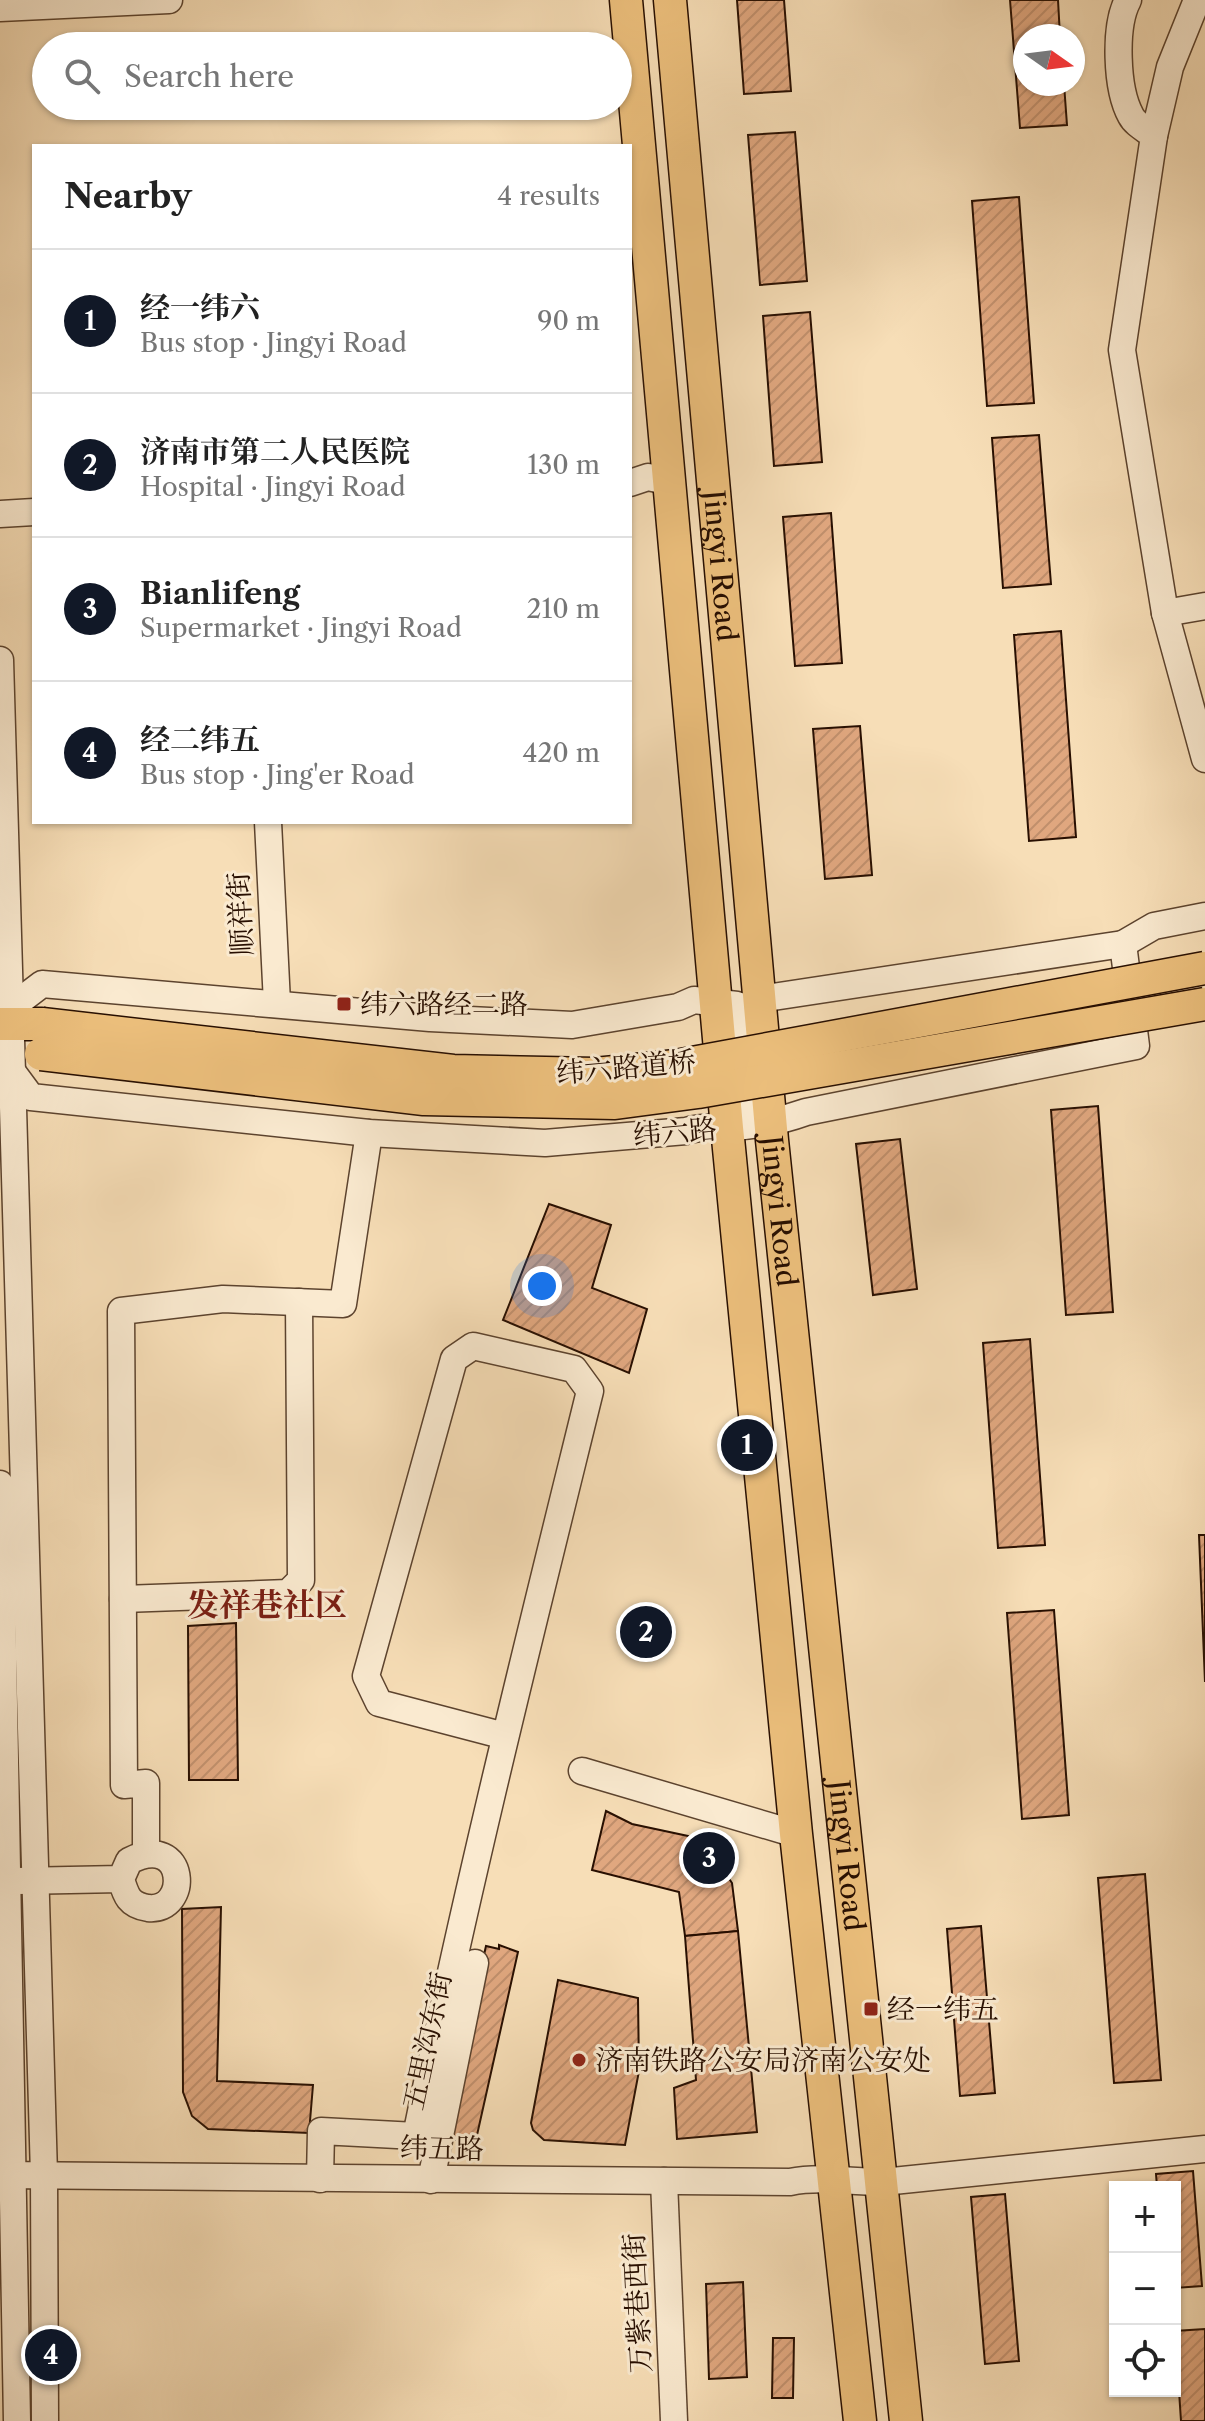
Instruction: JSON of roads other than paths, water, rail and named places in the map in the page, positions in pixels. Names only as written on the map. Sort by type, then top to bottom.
[{"type":"main road","name":"Jingyi Road","points":[[626,0],[629,32]]},
{"type":"main road","name":"Jingyi Road","points":[[670,0],[770,1123],[906,2421]]},
{"type":"main road","name":"Jingyi Road","points":[[632,70],[727,1128],[796,1834],[860,2421]]},
{"type":"main road","name":"纬六路道桥","points":[[13,1037],[453,1071],[595,1074],[676,1066],[1205,968]]},
{"type":"main road","name":"纬六路道桥","points":[[13,1037],[424,1099],[615,1103],[698,1092],[1205,1004]]},
{"type":"street","points":[[0,8],[169,0]]},
{"type":"street","points":[[1128,0],[1123,10],[1119,79],[1131,118],[1154,136]]},
{"type":"street","points":[[1197,0],[1170,67],[1154,136],[1122,350],[1165,613],[1205,759]]},
{"type":"street","points":[[632,482],[648,477],[667,481]]},
{"type":"street","points":[[0,514],[32,512]]},
{"type":"street","points":[[1165,613],[1205,606]]},
{"type":"street","points":[[0,660],[13,1037],[10,1584],[2,1808],[7,1881],[6,2175],[17,2421]]},
{"type":"street","name":"顺祥街","points":[[268,824],[277,1003]]},
{"type":"street","points":[[760,999],[1123,944],[1154,926],[1205,916]]},
{"type":"street","points":[[770,1123],[806,1112],[1136,1046],[1123,944]]},
{"type":"street","points":[[13,1037],[42,984],[430,1018],[572,1025],[678,1007],[694,1000],[717,1000]]},
{"type":"street","name":"纬六路","points":[[717,1000],[737,1005],[747,1113],[770,1123]]},
{"type":"street","name":"纬六路","points":[[13,1037],[31,1097],[369,1133],[545,1143],[686,1131],[705,1125],[727,1128],[770,1123]]},
{"type":"street","points":[[146,1852],[146,1783],[124,1785],[121,1311],[223,1299],[343,1304],[369,1133]]},
{"type":"street","points":[[123,1599],[288,1593],[301,1580],[299,1302]]},
{"type":"street","points":[[320,2179],[321,2131],[416,2136],[458,1929],[590,1391],[574,1369],[473,1346],[454,1359],[366,1676],[379,1703],[505,1736]]},
{"type":"street","points":[[0,1484],[36,1881],[44,2175],[45,2421]]},
{"type":"street","points":[[582,1771],[796,1834]]},
{"type":"street","points":[[146,1852],[164,1855],[175,1868],[177,1887],[169,1902],[155,1909],[137,1906],[127,1898],[121,1879],[129,1861],[146,1852]]},
{"type":"street","points":[[7,1881],[121,1879]]},
{"type":"street","name":"五里沟东街","points":[[431,2180],[475,1963]]},
{"type":"street","name":"纬五路","points":[[6,2175],[790,2182],[814,2177],[835,2182],[883,2182],[1205,2149]]},
{"type":"street","name":"万紫巷西街","points":[[664,2181],[674,2421]]},
{"type":"place","name":"纬六路经二路","points":[[344,1004]]},
{"type":"place","name":"经一纬六","points":[[747,1445]]},
{"type":"place","name":"济南市第二人民医院","points":[[646,1632]]},
{"type":"place","name":"Bianlifeng","points":[[709,1858]]},
{"type":"place","name":"经一纬五","points":[[871,2009]]},
{"type":"place","name":"济南铁路公安局济南公安处","points":[[579,2060]]},
{"type":"place","name":"经二纬五","points":[[51,2355]]},
{"type":"district","name":"发祥巷社区","points":[[267,1604]]}]
